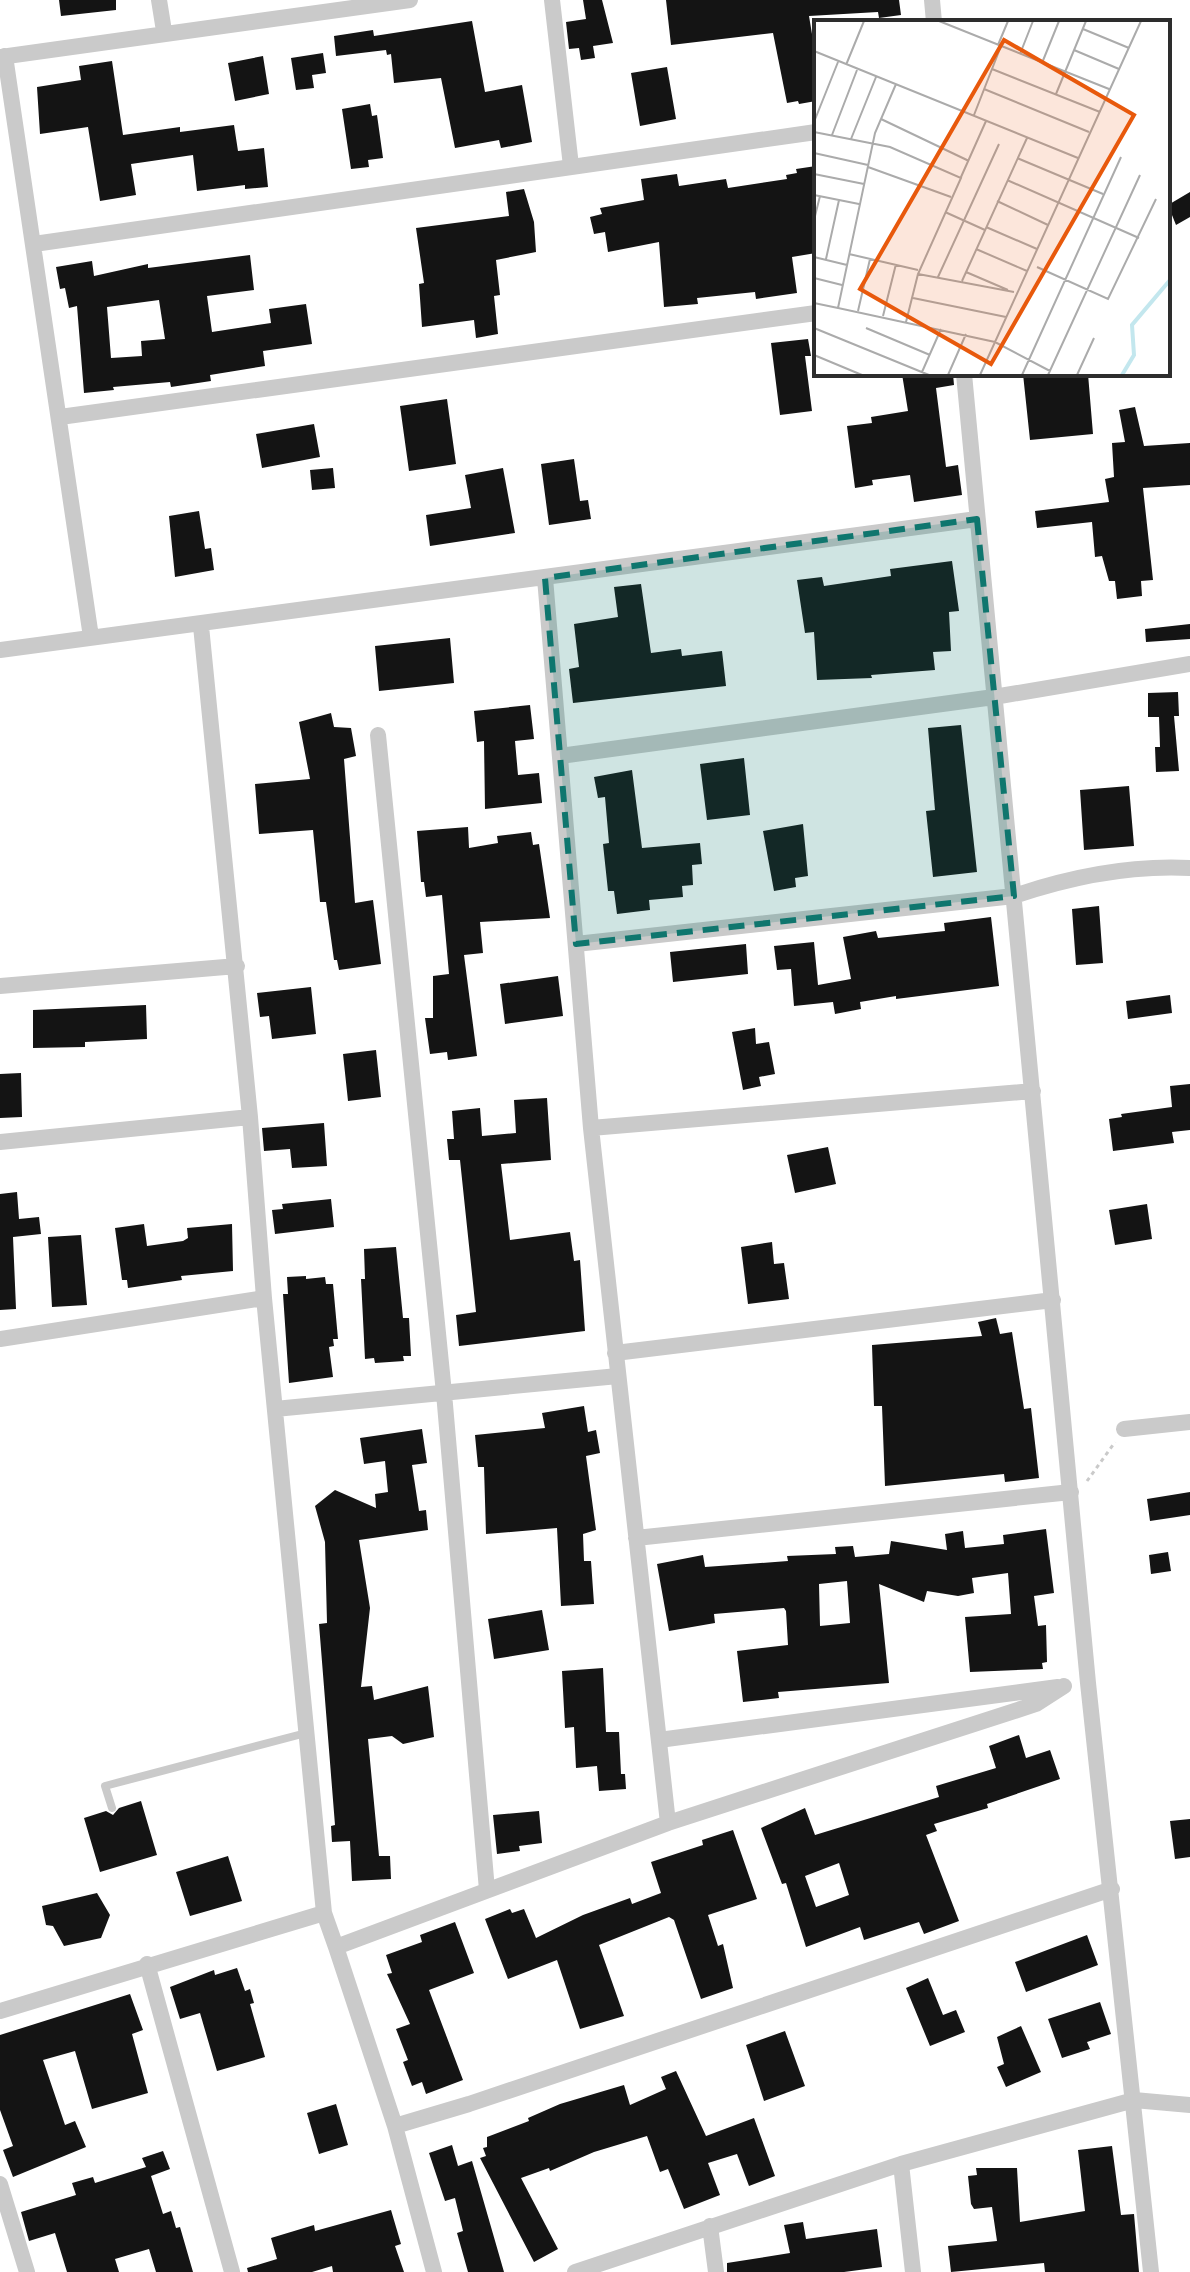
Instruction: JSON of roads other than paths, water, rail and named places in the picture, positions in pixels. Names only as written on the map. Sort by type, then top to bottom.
[{"type":"street","points":[[159,0],[164,31]]},
{"type":"street","points":[[91,637],[34,244],[3,57],[353,4],[410,0]]},
{"type":"street","points":[[552,0],[571,166]]},
{"type":"street","points":[[932,0],[934,20]]},
{"type":"street","points":[[34,244],[814,132]]},
{"type":"street","points":[[60,417],[814,313]]},
{"type":"street","points":[[964,376],[1088,1683],[1151,2272]]},
{"type":"street","points":[[0,650],[201,626],[977,519]]},
{"type":"street","points":[[545,578],[591,1128],[668,1823]]},
{"type":"street","points":[[201,626],[237,966],[263,1293],[324,1913],[395,2126],[434,2272]]},
{"type":"street","points":[[560,756],[994,697],[1190,664]]},
{"type":"street","points":[[378,735],[444,1393],[487,1890]]},
{"type":"street","points":[[576,944],[1014,896],[1061,880],[1163,867],[1190,868]]},
{"type":"street","points":[[0,986],[237,966]]},
{"type":"street","points":[[591,1128],[1033,1091]]},
{"type":"street","points":[[0,1142],[250,1117]]},
{"type":"street","points":[[0,1332],[263,1293]]},
{"type":"street","points":[[0,1339],[263,1293]]},
{"type":"street","points":[[615,1353],[1053,1300]]},
{"type":"street","points":[[275,1409],[618,1376]]},
{"type":"street","points":[[1124,1429],[1190,1422]]},
{"type":"street","points":[[636,1538],[1071,1492]]},
{"type":"street","points":[[659,1740],[1088,1683]]},
{"type":"street","points":[[336,1947],[668,1823],[1036,1704],[1064,1686]]},
{"type":"street","points":[[395,2126],[1112,1889]]},
{"type":"street","points":[[0,2011],[147,1964],[324,1913]]},
{"type":"street","points":[[147,1964],[232,2272]]},
{"type":"street","points":[[575,2272],[901,2164],[1134,2100],[1190,2105]]},
{"type":"street","points":[[901,2164],[913,2272]]},
{"type":"street","points":[[0,2184],[27,2272]]},
{"type":"street","points":[[710,2226],[716,2272]]},
{"type":"lane","points":[[112,1808],[105,1786],[306,1733]]}]
